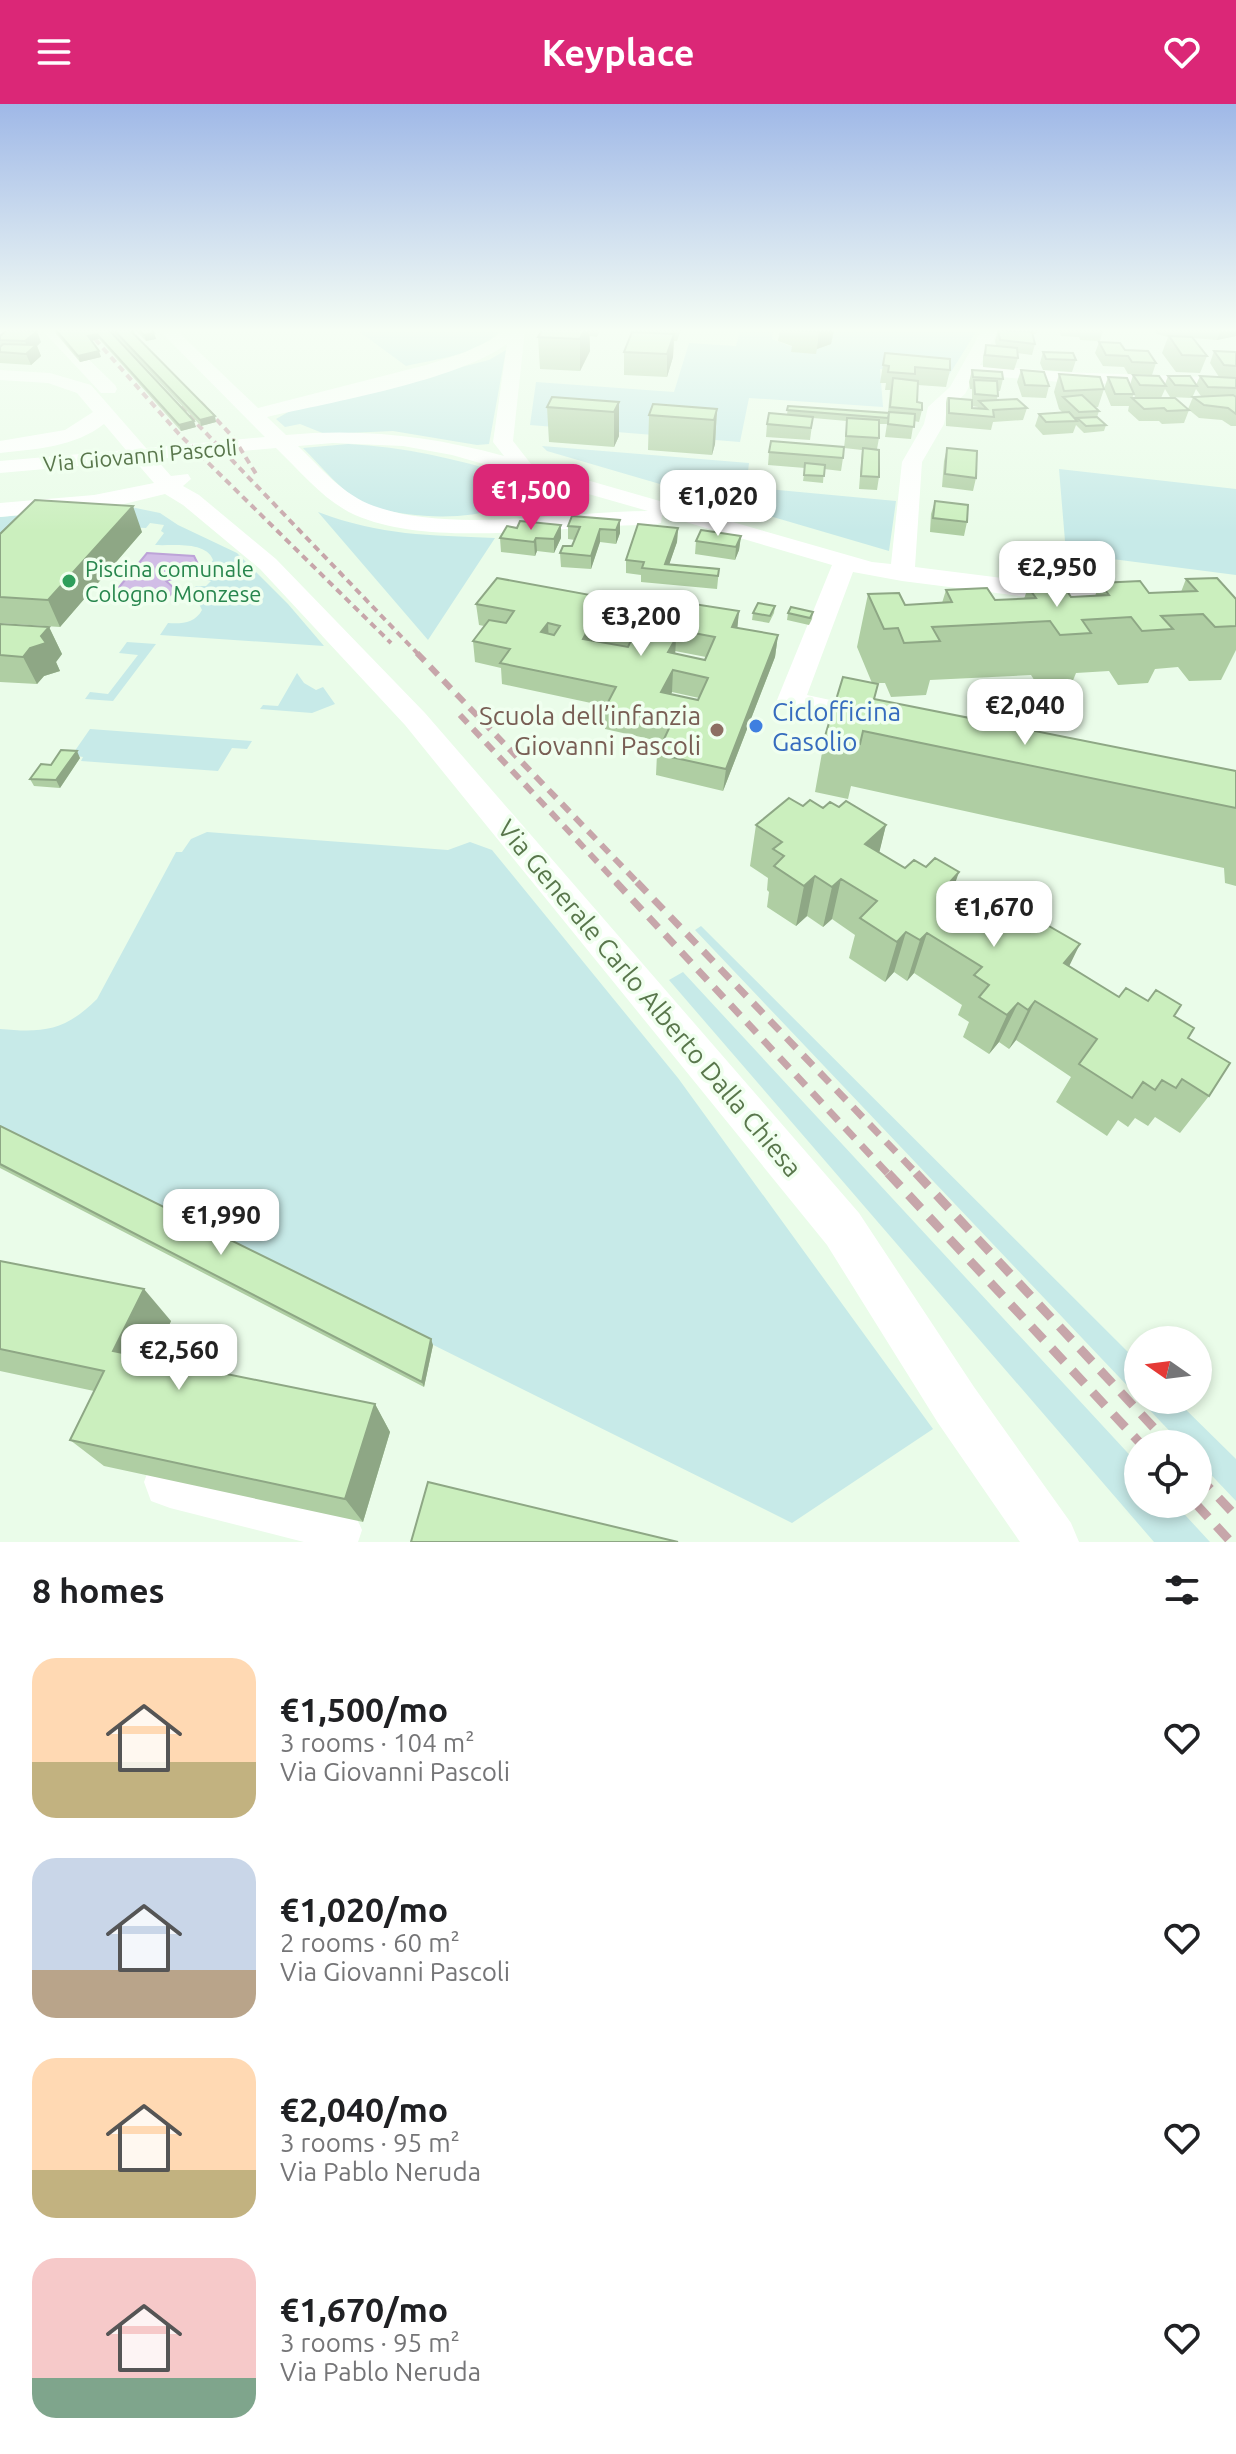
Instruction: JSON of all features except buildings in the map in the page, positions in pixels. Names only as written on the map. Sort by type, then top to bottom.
[{"type":"street","name":"Via Generale Carlo Alberto Dalla Chiesa","points":[[91,397],[180,488],[268,564],[415,719],[843,1229],[956,1405],[1052,1542]]},
{"type":"street","name":"Via Generale Carlo Alberto Dalla Chiesa","points":[[115,397],[171,460],[180,488]]},
{"type":"street","name":"Via Giovanni Pascoli","points":[[234,397],[335,494],[357,510],[382,519],[471,524],[641,518],[732,529]]},
{"type":"street","points":[[252,415],[321,397]]},
{"type":"street","points":[[508,397],[503,442],[510,455],[524,468]]},
{"type":"street","points":[[902,574],[912,462],[934,424],[938,407],[950,397]]},
{"type":"street","points":[[62,438],[92,423],[105,410]]},
{"type":"street","points":[[0,447],[119,428],[146,432]]},
{"type":"street","name":"Via Giovanni Pascoli","points":[[0,467],[333,437],[418,442],[524,468],[848,563],[902,574],[1149,604]]},
{"type":"street","points":[[492,460],[526,479],[530,497]]},
{"type":"street","name":"Via Giovanni Pascoli","points":[[471,524],[510,511],[530,497],[581,485]]},
{"type":"street","name":"Via Giovanni Pascoli","points":[[537,521],[575,504],[582,495],[581,485]]},
{"type":"street","name":"Via Giovanni Pascoli","points":[[0,510],[180,488]]},
{"type":"street","points":[[848,563],[839,572],[791,700],[898,722]]},
{"type":"street","points":[[170,1482],[313,1516],[335,1530],[331,1542]]},
{"type":"shaded area","points":[[344,397],[497,397],[489,444],[477,445],[393,431],[325,434],[300,424],[285,427],[276,419],[290,411]]},
{"type":"shaded area","points":[[534,397],[882,397],[883,407],[749,398],[740,442],[530,425]]},
{"type":"shaded area","points":[[348,444],[410,451],[471,464],[512,476],[520,490],[510,502],[471,515],[422,516],[378,509],[348,493],[303,448]]},
{"type":"shaded area","points":[[542,446],[749,463],[746,487],[896,501],[889,551],[547,451]]},
{"type":"shaded area","points":[[1059,469],[1236,489],[1236,575],[1066,553]]},
{"type":"shaded area","points":[[126,506],[160,513],[237,553],[288,604],[324,646],[160,635],[168,623],[188,622],[202,610],[199,604],[184,601],[196,586],[206,586],[211,581],[200,579],[213,560],[204,550],[196,547],[155,545],[164,533],[161,531],[164,525],[150,523],[146,528],[44,523],[0,535],[0,517]]},
{"type":"shaded area","points":[[318,512],[384,530],[495,538],[428,640]]},
{"type":"shaded area","points":[[147,553],[194,556],[198,564],[187,574],[166,581],[175,589],[164,600],[138,602],[134,595],[116,591]]},
{"type":"shaded area","points":[[127,642],[156,644],[113,701],[85,699],[90,692],[108,694],[138,655],[119,653]]},
{"type":"shaded area","points":[[297,673],[304,683],[316,690],[323,687],[335,704],[312,713],[260,709],[263,705],[278,706]]},
{"type":"shaded area","points":[[90,729],[252,741],[247,749],[232,748],[218,771],[81,761],[83,757],[72,755]]},
{"type":"shaded area","points":[[207,832],[448,850],[470,842],[492,850],[678,1078],[933,1429],[792,1523],[0,1130],[0,1029],[53,1028],[74,1018],[97,999],[176,852],[182,852],[191,839]]},
{"type":"shaded area","points":[[701,926],[1124,1348],[1124,1382],[695,930]]},
{"type":"shaded area","points":[[683,972],[1124,1449],[1124,1507],[669,980]]},
{"type":"shaded area","points":[[1153,1414],[1190,1414],[1207,1430],[1169,1430]]},
{"type":"shaded area","points":[[1212,1435],[1236,1459],[1236,1501],[1212,1476]]},
{"type":"shaded area","points":[[1133,1518],[1188,1518],[1210,1542],[1154,1542]]},
{"type":"railway","points":[[146,397],[179,434],[391,643]]},
{"type":"railway","points":[[200,402],[233,437],[258,477]]},
{"type":"railway","points":[[181,407],[419,655]]},
{"type":"railway","points":[[417,653],[639,884]]},
{"type":"railway","points":[[460,715],[618,884]]},
{"type":"railway","points":[[616,882],[889,1175]]},
{"type":"railway","points":[[637,882],[918,1175]]},
{"type":"railway","points":[[888,1173],[1128,1430]]},
{"type":"railway","points":[[916,1173],[1156,1430]]},
{"type":"railway","points":[[1212,1491],[1236,1516]]},
{"type":"railway","points":[[1209,1518],[1231,1542]]},
{"type":"place","name":"Piscina comunale Cologno Monzese","points":[[69,581]]},
{"type":"place","name":"Ciclofficina Gasolio","points":[[756,726]]},
{"type":"place","name":"Scuola dell’infanzia Giovanni Pascoli","points":[[717,730]]}]
